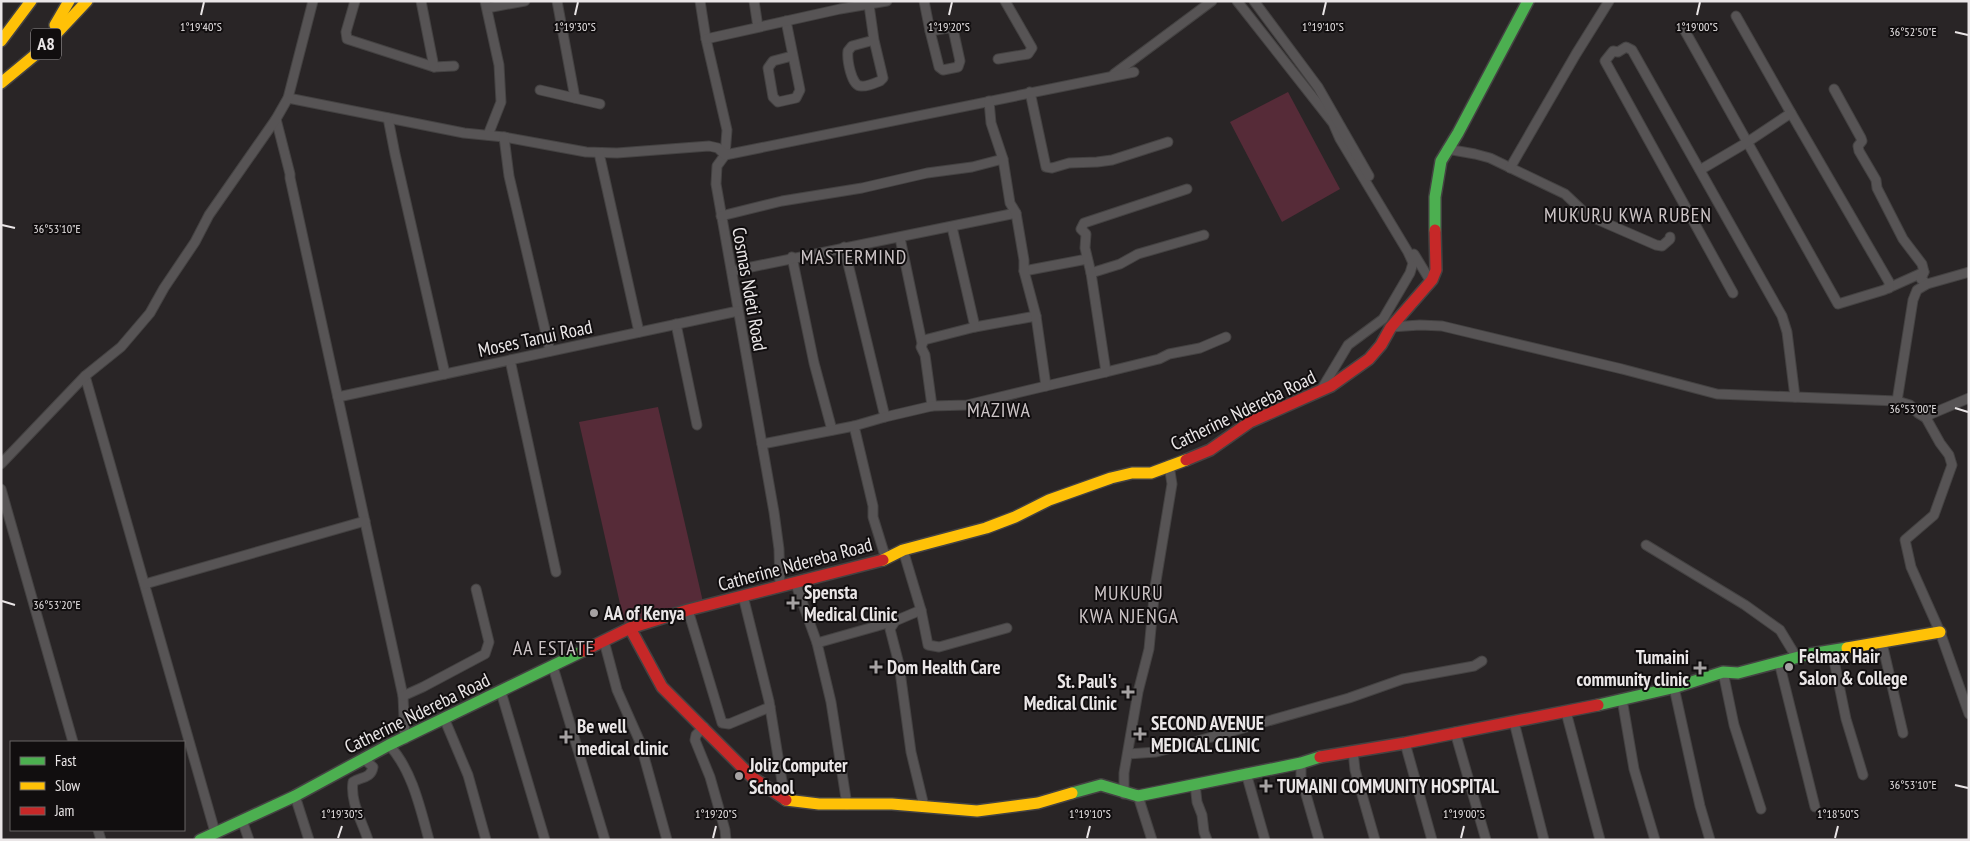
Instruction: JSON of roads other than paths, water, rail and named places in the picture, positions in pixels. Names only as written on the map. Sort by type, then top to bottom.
[{"type":"main road","points":[[1,23],[18,1]]},
{"type":"main road","points":[[1,41],[31,1]]},
{"type":"main road","points":[[40,50],[69,1]]},
{"type":"main road","name":"A8","points":[[1,83],[40,50],[87,1]]},
{"type":"main road","points":[[1430,282],[1436,270],[1435,197],[1441,160],[1458,133],[1528,1]]},
{"type":"main road","name":"Catherine Ndereba Road","points":[[200,840],[295,796],[389,745],[405,739],[444,718],[553,667],[630,628],[688,610],[886,559],[903,550],[986,528],[1015,518],[1049,500],[1111,478],[1132,473],[1152,473],[1210,450],[1250,422],[1321,390],[1350,374],[1369,359],[1381,345],[1391,327],[1430,282]]},
{"type":"main road","points":[[630,628],[654,676],[662,687],[752,777],[785,800],[819,804],[924,806],[977,811],[1038,803],[1101,785],[1112,786],[1124,794],[1138,796],[1301,763],[1324,756],[1405,743],[1566,712],[1676,686],[1723,672],[1738,673],[1797,658],[1940,632]]},
{"type":"street","points":[[1,464],[85,376],[121,348],[145,319],[195,242],[209,215],[276,119],[288,98],[313,1]]},
{"type":"street","points":[[355,1],[346,32],[347,39],[434,67],[454,66]]},
{"type":"street","points":[[421,1],[434,67]]},
{"type":"street","points":[[488,135],[501,102],[499,65],[486,4],[525,1]]},
{"type":"street","points":[[557,1],[575,98]]},
{"type":"street","name":"Cosmas Ndeti Road","points":[[700,1],[706,39],[725,117],[727,139],[725,155],[720,160],[715,175],[774,512],[779,549],[780,587]]},
{"type":"street","points":[[754,1],[758,27]]},
{"type":"street","points":[[706,39],[786,21],[839,5],[868,5],[886,1]]},
{"type":"street","points":[[924,1],[930,31],[939,67],[943,70],[958,67],[960,61],[953,29],[930,31]]},
{"type":"street","points":[[998,59],[1028,54],[1032,48],[1005,1]]},
{"type":"street","points":[[1110,76],[1212,1]]},
{"type":"street","points":[[1237,1],[1333,123],[1340,139],[1413,263],[1410,273],[1383,319],[1348,345],[1321,390]]},
{"type":"street","points":[[1254,1],[1318,87],[1430,282]]},
{"type":"street","points":[[1510,168],[1609,1]]},
{"type":"street","points":[[868,5],[882,78],[880,81],[860,86],[854,82],[848,51],[852,46],[874,40]]},
{"type":"street","points":[[1736,16],[1889,282],[1889,288]]},
{"type":"street","points":[[786,21],[799,94],[796,98],[778,102],[773,97],[768,68],[773,61],[792,56]]},
{"type":"street","points":[[1685,32],[1838,304],[1889,288],[1924,272]]},
{"type":"street","points":[[1733,293],[1604,61],[1612,52],[1618,52],[1626,47],[1631,49],[1785,323],[1795,397]]},
{"type":"street","points":[[288,98],[464,133],[504,137],[600,153],[709,146],[718,148],[725,155],[1134,72]]},
{"type":"street","points":[[1834,89],[1861,138],[1862,141],[1858,146],[1859,150],[1876,180],[1877,188],[1904,239],[1922,264],[1924,272],[1921,279],[1927,284]]},
{"type":"street","points":[[540,90],[600,104]]},
{"type":"street","points":[[1030,92],[1046,167],[1052,168],[1069,163],[1112,160],[1168,142]]},
{"type":"street","points":[[989,101],[991,123],[1003,159],[1010,204],[1016,213],[1024,260],[1024,271],[1036,316],[1046,386]]},
{"type":"street","points":[[1700,170],[1746,143],[1791,113]]},
{"type":"street","points":[[388,118],[445,374]]},
{"type":"street","points":[[276,119],[290,174],[321,328],[338,397],[403,696],[405,739]]},
{"type":"street","points":[[504,137],[509,176],[550,351]]},
{"type":"street","points":[[1447,149],[1475,154],[1510,168],[1565,194],[1584,212],[1624,232],[1662,246],[1670,237]]},
{"type":"street","points":[[600,153],[639,332]]},
{"type":"street","points":[[721,216],[782,201],[862,188],[927,174],[972,167],[1003,159]]},
{"type":"street","points":[[1106,372],[1091,273],[1084,248],[1086,234],[1081,230],[1084,223],[1186,189]]},
{"type":"street","points":[[732,271],[792,257],[900,238],[1016,213]]},
{"type":"street","points":[[952,227],[975,327]]},
{"type":"street","points":[[1091,273],[1120,264],[1138,254],[1204,235]]},
{"type":"street","points":[[900,238],[922,343],[921,347],[926,355],[932,406]]},
{"type":"street","points":[[844,247],[885,417]]},
{"type":"street","points":[[792,257],[814,363],[832,430]]},
{"type":"street","points":[[1024,271],[1087,259]]},
{"type":"street","points":[[1897,401],[1916,290],[1927,284],[1969,272]]},
{"type":"street","name":"Moses Tanui Road","points":[[338,397],[738,311]]},
{"type":"street","points":[[922,343],[929,338],[975,327],[1036,316]]},
{"type":"street","points":[[676,324],[697,425]]},
{"type":"street","points":[[1391,327],[1442,326],[1622,368],[1717,394],[1897,401],[1910,405],[1926,418],[1949,455],[1952,465],[1934,515],[1905,540],[1910,567],[1940,632],[1969,714]]},
{"type":"street","points":[[762,444],[854,426],[932,406],[967,405],[1106,372],[1169,354],[1200,348],[1226,338]]},
{"type":"street","points":[[510,360],[556,572]]},
{"type":"street","points":[[85,376],[215,832]]},
{"type":"street","points":[[1926,418],[1931,414],[1969,398]]},
{"type":"street","points":[[854,426],[874,517],[886,559]]},
{"type":"street","points":[[1124,794],[1124,773],[1138,692],[1149,649],[1155,587],[1172,484],[1169,466]]},
{"type":"street","points":[[1,489],[73,741]]},
{"type":"street","points":[[145,584],[365,521]]},
{"type":"street","points":[[1646,544],[1746,605],[1780,630],[1797,658]]},
{"type":"street","points":[[903,550],[930,647],[939,647],[1007,628]]},
{"type":"street","points":[[794,582],[817,643],[831,702],[847,805]]},
{"type":"street","points":[[403,696],[485,654],[489,649],[476,589]]},
{"type":"street","points":[[743,596],[770,707],[785,800]]},
{"type":"street","points":[[688,610],[722,723],[729,724],[770,707]]},
{"type":"street","points":[[817,643],[895,622],[921,610]]},
{"type":"street","points":[[895,622],[890,629],[899,664],[911,752],[924,806]]},
{"type":"street","points":[[604,641],[617,690],[640,742],[667,840]]},
{"type":"street","points":[[1882,643],[1903,733]]},
{"type":"street","points":[[1832,651],[1846,719],[1863,775]]},
{"type":"street","points":[[1128,754],[1156,752],[1187,744],[1349,698],[1403,679],[1474,666],[1482,661]]},
{"type":"street","points":[[1779,662],[1814,807]]},
{"type":"street","points":[[553,667],[605,840]]},
{"type":"street","points":[[1723,672],[1734,725],[1761,809]]},
{"type":"street","points":[[1676,686],[1675,692],[1700,806],[1710,840]]},
{"type":"street","points":[[501,692],[545,840]]},
{"type":"street","points":[[1622,699],[1634,769],[1655,840]]},
{"type":"street","points":[[1566,712],[1600,840]]},
{"type":"street","points":[[444,718],[468,775],[486,840]]},
{"type":"street","points":[[1514,722],[1544,840]]},
{"type":"street","points":[[704,728],[696,735],[695,740],[710,777],[726,840]]},
{"type":"street","points":[[1455,732],[1486,840]]},
{"type":"street","points":[[1405,743],[1432,840]]},
{"type":"street","points":[[389,745],[400,756],[405,766],[418,801],[429,840]]},
{"type":"street","points":[[1353,751],[1355,770],[1375,840]]},
{"type":"street","points":[[364,759],[373,767],[373,770],[367,777],[352,782],[351,790],[354,805],[368,840]]},
{"type":"street","points":[[1301,763],[1301,777],[1319,840]]},
{"type":"street","points":[[1246,773],[1265,840]]},
{"type":"street","points":[[1195,784],[1197,802],[1202,815],[1207,840]]},
{"type":"street","points":[[295,796],[309,840]]},
{"type":"street","points":[[1138,796],[1152,840]]},
{"type":"street","points":[[242,820],[249,840]]},
{"type":"place","name":"Spensta Medical Clinic","points":[[793,603]]},
{"type":"place","name":"AA of Kenya","points":[[594,613]]},
{"type":"place","name":"Dom Health Care","points":[[876,667]]},
{"type":"place","name":"Felmax Hair Salon & College","points":[[1789,667]]},
{"type":"place","name":"Tumaini community clinic","points":[[1700,668]]},
{"type":"place","name":"St. Paul's Medical Clinic","points":[[1128,692]]},
{"type":"place","name":"SECOND AVENUE MEDICAL CLINIC","points":[[1140,734]]},
{"type":"place","name":"Be well medical clinic","points":[[566,737]]},
{"type":"place","name":"Joliz Computer School","points":[[739,776]]},
{"type":"place","name":"TUMAINI COMMUNITY HOSPITAL","points":[[1266,786]]},
{"type":"district","name":"MUKURU KWA RUBEN","points":[[1628,215]]},
{"type":"district","name":"MASTERMIND","points":[[854,257]]},
{"type":"district","name":"MAZIWA","points":[[999,410]]},
{"type":"district","name":"MUKURU KWA NJENGA","points":[[1129,604]]},
{"type":"district","name":"AA ESTATE","points":[[554,648]]}]
